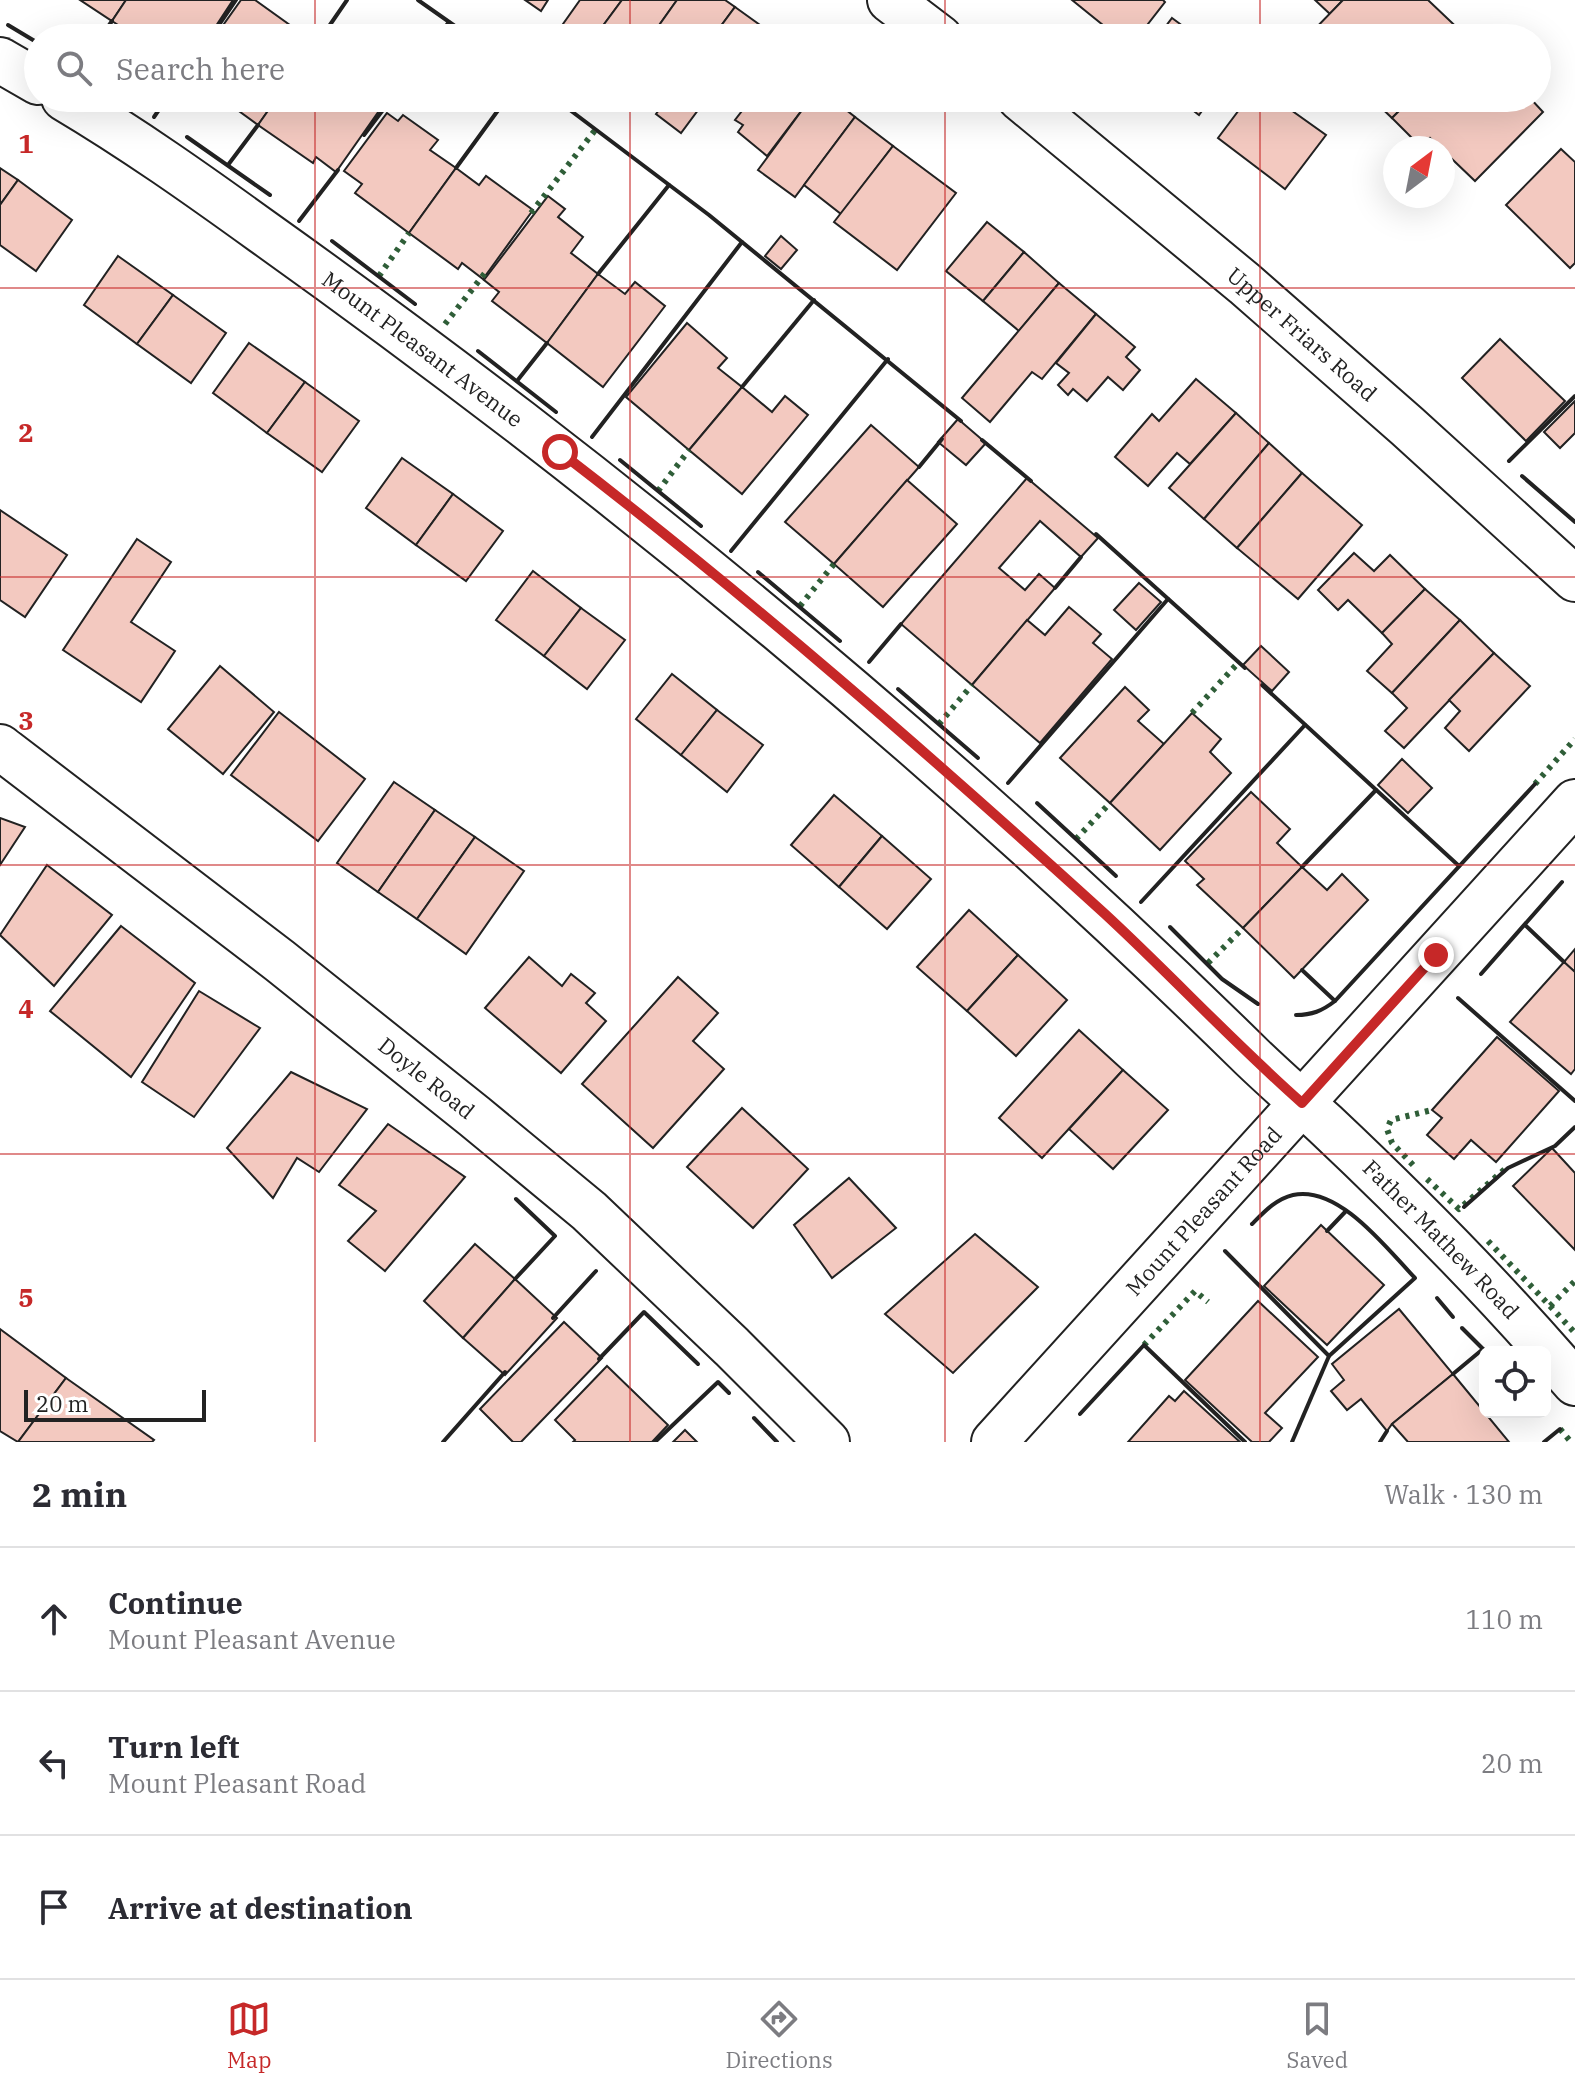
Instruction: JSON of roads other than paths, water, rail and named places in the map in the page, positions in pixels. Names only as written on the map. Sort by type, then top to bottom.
[{"type":"street","points":[[890,0],[922,24]]},
{"type":"street","points":[[0,60],[24,74]]},
{"type":"street","name":"Mount Pleasant Avenue","points":[[87,112],[148,150],[414,341],[725,584],[1030,847],[1134,941],[1302,1103]]},
{"type":"street","name":"Upper Friars Road","points":[[1037,112],[1245,284],[1575,579]]},
{"type":"street","name":"Doyle Road","points":[[0,747],[280,961],[589,1211],[827,1442]]},
{"type":"street","name":"Mount Pleasant Road","points":[[994,1442],[1575,802]]},
{"type":"street","name":"Father Mathew Road","points":[[1302,1103],[1459,1256],[1575,1383]]}]
